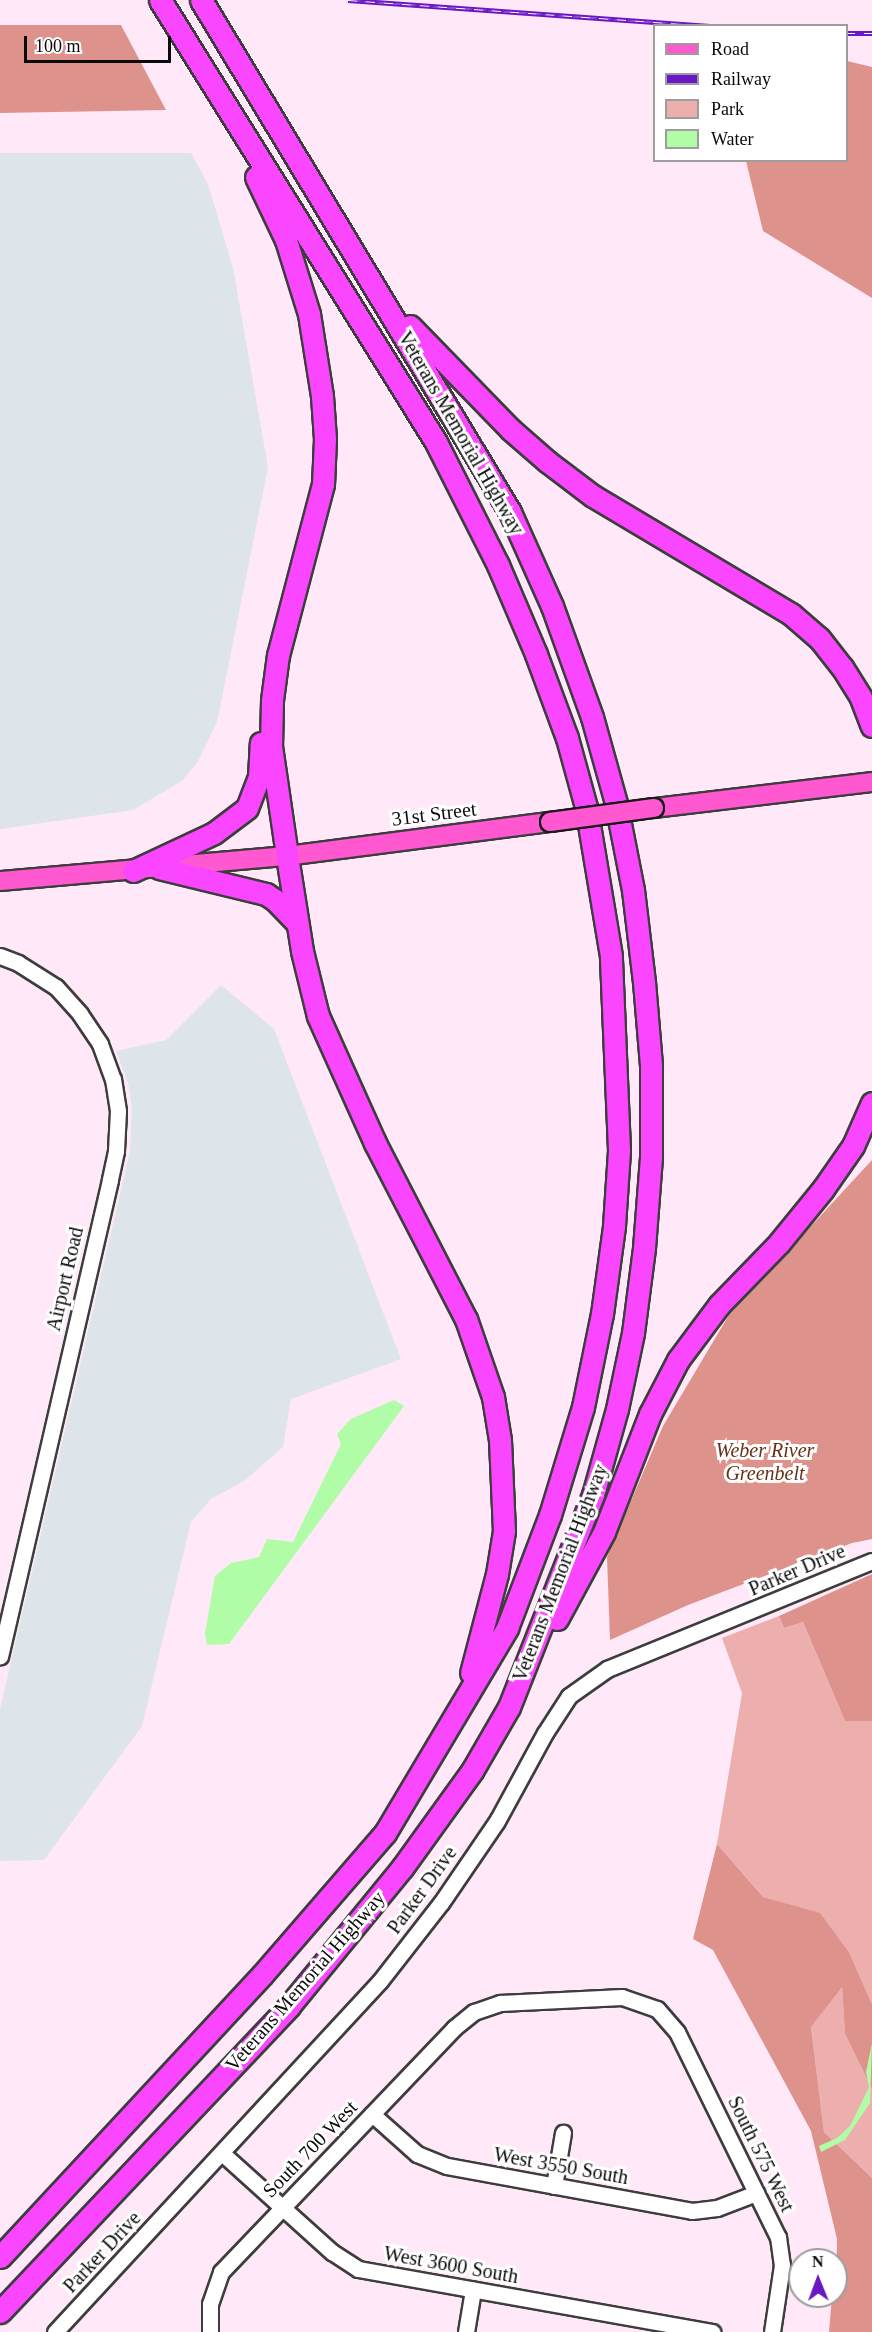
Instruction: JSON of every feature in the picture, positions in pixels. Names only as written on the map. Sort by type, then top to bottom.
[{"type":"highway","name":"Veterans Memorial Highway","points":[[0,2257],[262,1975],[385,1833],[507,1628],[550,1515],[583,1407],[602,1314],[614,1226],[619,1150],[618,1073],[611,956],[586,807],[567,738],[498,565],[436,442],[160,0]]},
{"type":"highway","name":"Veterans Memorial Highway","points":[[0,2312],[289,2006],[402,1868],[472,1771],[509,1707],[593,1495],[617,1409],[633,1333],[644,1248],[651,1157],[651,1065],[644,982],[633,890],[616,803],[592,717],[552,606],[510,512],[201,0]]},
{"type":"highway","points":[[215,89],[286,240],[309,314],[322,396],[323,484],[278,655],[272,700],[271,746],[297,923],[318,1017],[375,1143],[465,1319],[493,1397],[500,1450],[504,1531],[497,1574],[463,1700]]},
{"type":"highway","points":[[380,295],[482,401],[548,462],[593,496],[791,614],[819,638],[842,667],[861,698],[872,726]]},
{"type":"highway","points":[[133,871],[214,833],[247,808],[259,777],[261,715],[266,680],[278,655]]},
{"type":"highway","points":[[159,868],[266,894],[297,923]]},
{"type":"highway","points":[[509,1707],[604,1532],[650,1414],[678,1360],[719,1305],[779,1243],[823,1189],[854,1146],[872,1103]]},
{"type":"main road","name":"31st Street","points":[[0,881],[287,856],[872,782]]},
{"type":"street","name":"Airport Road","points":[[0,956],[18,963],[56,987],[80,1014],[100,1044],[113,1079],[118,1111],[116,1151],[109,1188],[0,1656]]},
{"type":"street","name":"Parker Drive","points":[[55,2332],[223,2154],[380,1981],[441,1903],[497,1821],[545,1732],[570,1696],[607,1669],[872,1561]]},
{"type":"street","name":"South 700 West","points":[[210,2332],[210,2304],[221,2272],[454,2028],[474,2012],[500,2003],[622,1997],[657,2009]]},
{"type":"street","name":"South 575 West","points":[[657,2009],[677,2032],[778,2237],[782,2265],[772,2332]]},
{"type":"street","name":"West 3550 South","points":[[372,2114],[417,2154],[447,2166],[692,2211],[717,2208],[756,2193]]},
{"type":"street","points":[[554,2186],[563,2133]]},
{"type":"street","name":"West 3600 South","points":[[223,2154],[332,2252],[358,2270],[712,2332]]},
{"type":"street","points":[[466,2332],[473,2290]]},
{"type":"shaded area","points":[[0,153],[191,153],[208,184],[233,268],[268,467],[217,722],[197,763],[182,781],[133,810],[0,829]]},
{"type":"shaded area","points":[[221,985],[274,1029],[401,1359],[291,1399],[283,1447],[244,1481],[211,1499],[191,1522],[142,1726],[44,1860],[0,1861],[0,1709],[130,1151],[132,1108],[128,1083],[116,1051],[166,1040]]},
{"type":"green space","points":[[0,25],[121,25],[166,110],[0,113]]},
{"type":"green space","points":[[848,61],[872,67],[872,298],[763,231],[746,162],[848,162]]},
{"type":"green space","name":"Weber River Greenbelt","points":[[872,1160],[872,1539],[852,1543],[688,1605],[610,1640],[607,1557],[663,1426],[729,1315]]},
{"type":"green space","points":[[872,1574],[872,1721],[845,1721],[803,1622],[784,1628],[779,1616]]},
{"type":"green space","points":[[779,1616],[784,1628],[803,1622],[845,1721],[872,1721],[872,2004],[849,1952],[820,1914],[763,1897],[717,1844],[742,1693],[722,1638]]},
{"type":"green space","points":[[717,1844],[763,1897],[820,1913],[849,1952],[872,2004],[872,2089],[845,2034],[842,1987],[811,2027],[824,2132],[872,2178],[872,2332],[829,2332],[831,2308],[848,2308],[848,2248],[837,2248],[837,2239],[811,2131],[713,1950],[693,1939]]},
{"type":"green space","points":[[842,1986],[845,2034],[872,2089],[872,2178],[824,2132],[811,2027]]},
{"type":"water","points":[[394,1400],[404,1406],[229,1644],[207,1645],[205,1633],[215,1576],[231,1563],[259,1557],[267,1539],[293,1542],[341,1444],[337,1434],[351,1419]]},
{"type":"water","points":[[872,2043],[870,2103],[845,2140],[821,2152],[819,2146],[837,2138],[850,2126],[869,2087],[866,2072]]},
{"type":"railway","points":[[348,0],[682,24]]},
{"type":"railway","points":[[848,33],[872,33]]}]
